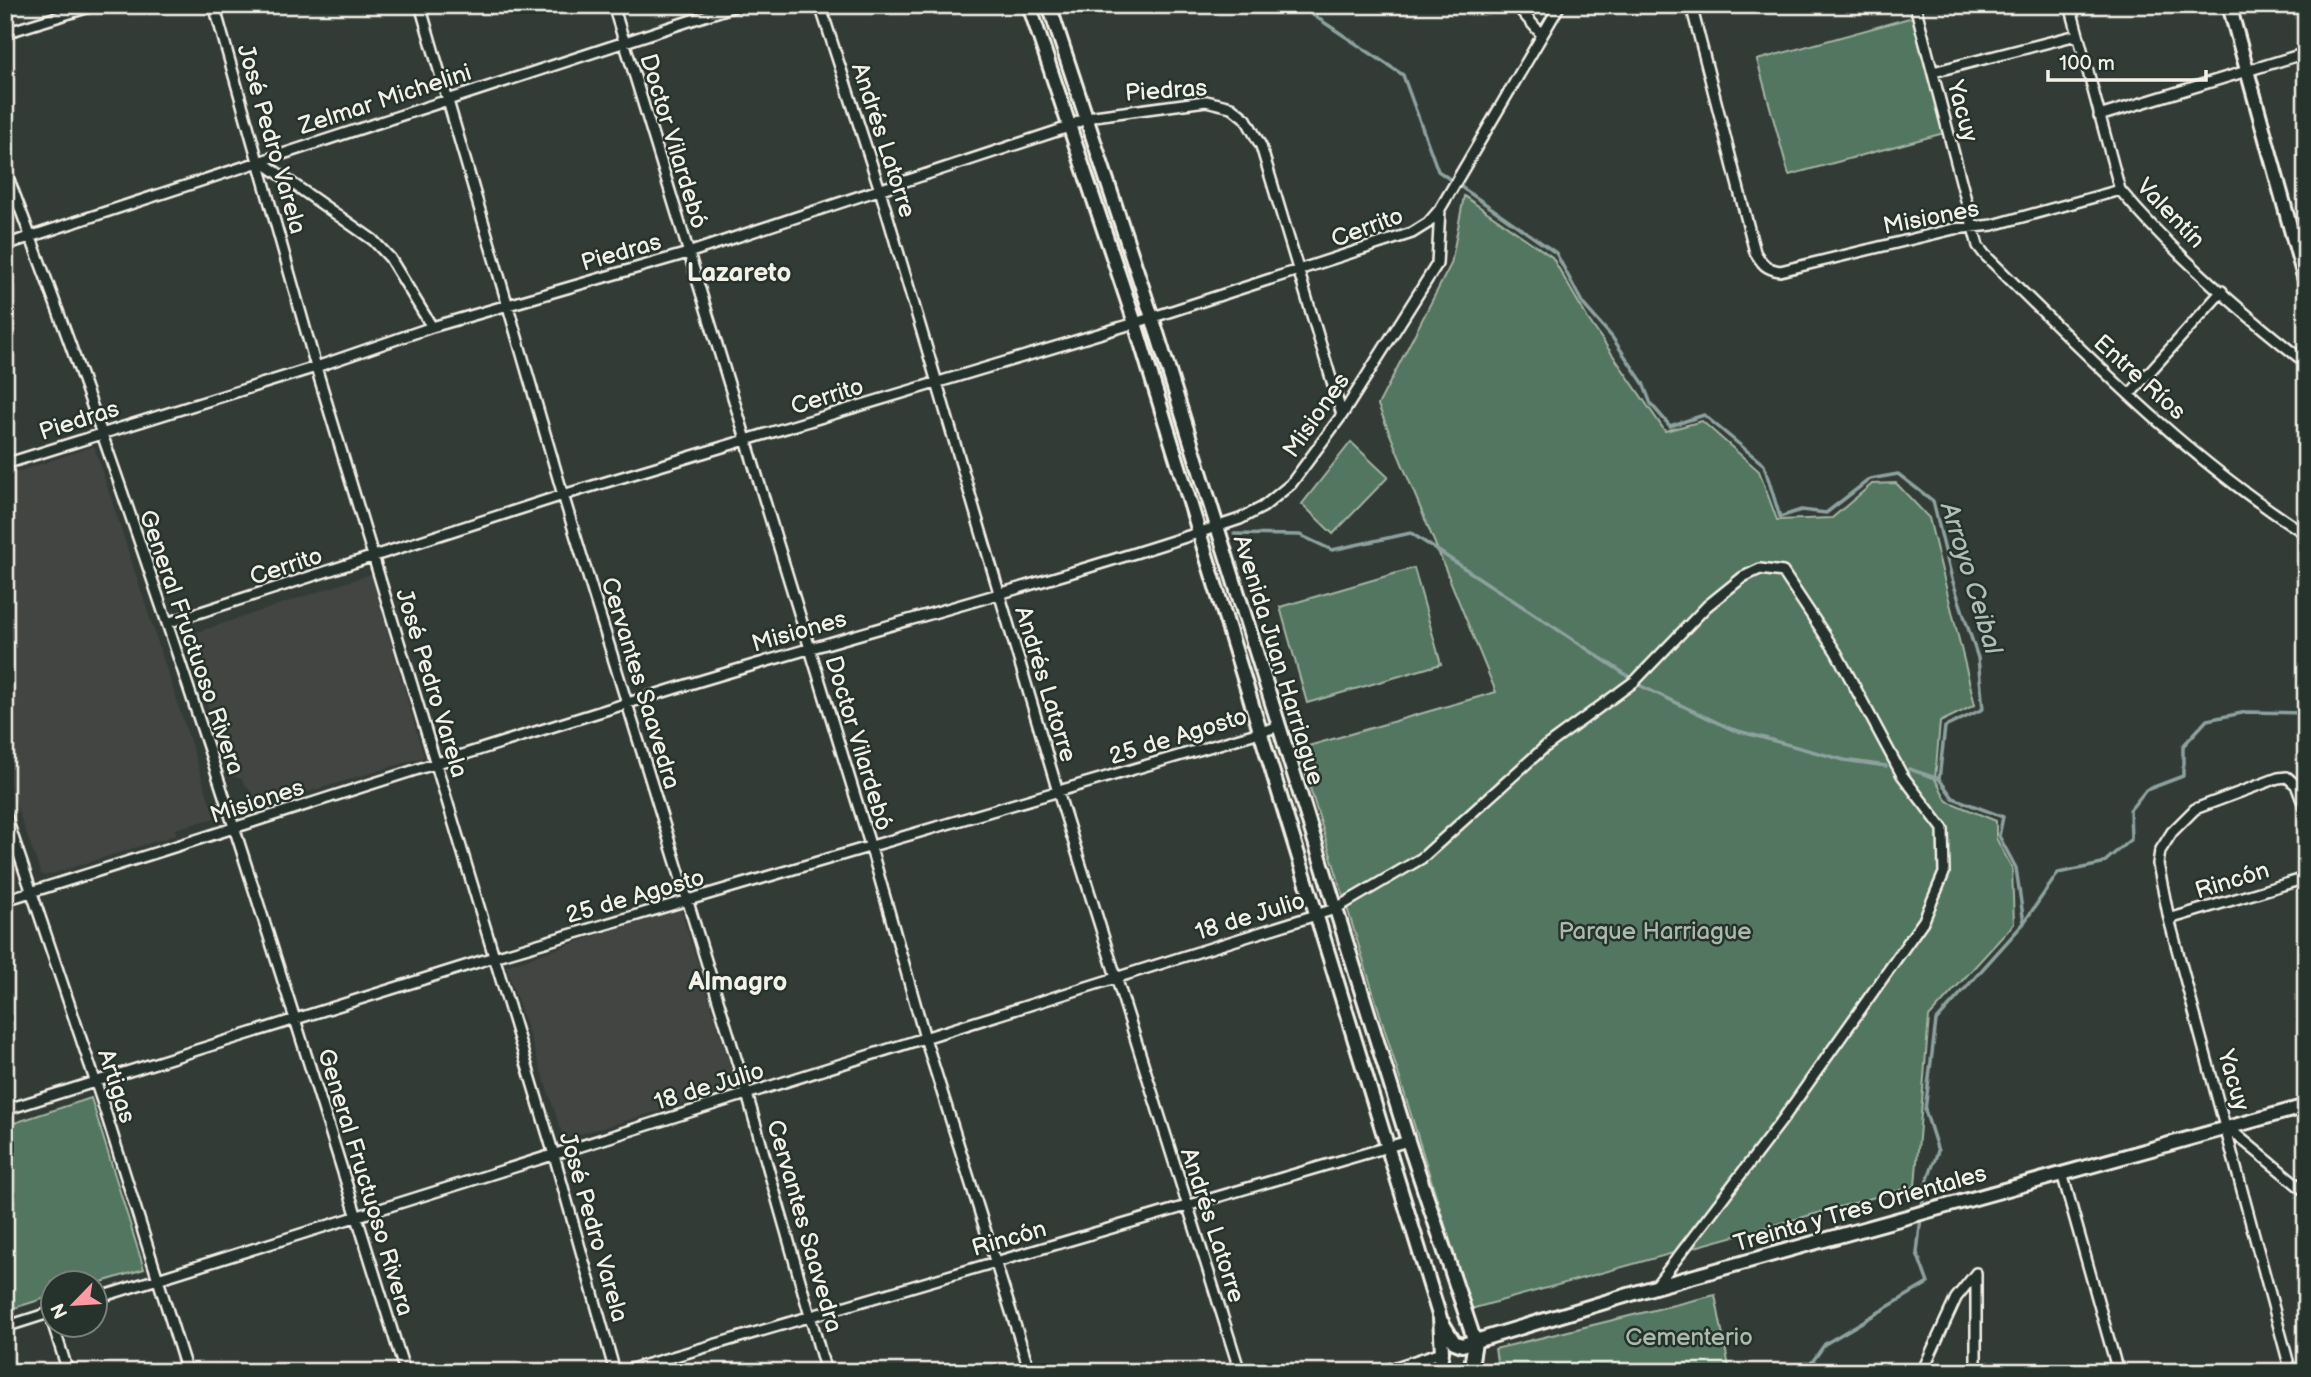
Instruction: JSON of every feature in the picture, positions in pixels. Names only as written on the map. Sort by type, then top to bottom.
[{"type":"street","points":[[5,33],[96,5]]},
{"type":"street","name":"José Pedro Varela","points":[[214,5],[316,367],[554,1155],[615,1372]]},
{"type":"street","name":"Cervantes Saavedra","points":[[420,5],[563,495],[747,1094],[826,1372]]},
{"type":"street","name":"Doctor Vilardebó","points":[[612,5],[872,848],[925,1038],[1030,1372]]},
{"type":"street","name":"Zelmar Michelini","points":[[5,245],[738,5]]},
{"type":"street","name":"Andrés Latorre","points":[[820,5],[880,190],[1058,792],[1240,1372]]},
{"type":"street","name":"Avenida Juan Harriague","points":[[1029,5],[1135,323],[1440,1318],[1442,1352],[1438,1372]]},
{"type":"street","name":"Avenida Juan Harriague","points":[[1049,5],[1152,317],[1277,727],[1408,1141],[1475,1342],[1470,1372]]},
{"type":"street","points":[[1516,5],[1542,35],[1560,5]]},
{"type":"street","name":"Misiones","points":[[1691,5],[1755,252],[1762,264],[1780,271],[1975,226],[1993,225],[2120,190]]},
{"type":"street","name":"Yacuy","points":[[1915,5],[1975,226]]},
{"type":"street","name":"Valentín","points":[[2070,5],[2120,190],[2140,214],[2222,291],[2306,363]]},
{"type":"street","points":[[2229,5],[2301,244],[2306,284]]},
{"type":"street","name":"Cerrito","points":[[167,623],[563,495],[1135,323],[1299,272],[1412,233],[1428,223],[1440,209],[1542,35]]},
{"type":"street","points":[[1933,72],[2077,36]]},
{"type":"street","points":[[2099,116],[2306,53]]},
{"type":"street","name":"Piedras","points":[[5,464],[316,367],[432,327],[688,253],[1069,127],[1087,117],[1206,101],[1231,107],[1246,120],[1261,146],[1299,272]]},
{"type":"street","points":[[259,160],[373,240],[406,281],[432,327]]},
{"type":"street","name":"General Fructuoso Rivera","points":[[5,169],[167,623],[295,1018],[405,1372]]},
{"type":"street","name":"Misiones","points":[[5,900],[234,830],[436,761],[809,648],[999,595],[1216,526],[1263,507],[1291,484],[1342,415],[1437,264],[1440,209]]},
{"type":"street","name":"Entre Ríos","points":[[1975,226],[1978,246],[1985,255],[2129,395],[2228,480],[2306,534]]},
{"type":"street","points":[[1299,272],[1342,415]]},
{"type":"street","points":[[2129,395],[2222,291]]},
{"type":"street","name":"18 de Julio","points":[[108,1295],[1335,909],[1422,858],[1545,747],[1635,681],[1707,606],[1743,577],[1760,569],[1783,572],[1836,652],[1895,763],[1943,828],[1944,873],[1924,920],[1783,1119],[1655,1287]]},
{"type":"street","name":"25 de Agosto","points":[[5,1110],[494,957],[1277,727]]},
{"type":"street","name":"Yacuy","points":[[2291,1372],[2169,919],[2158,864],[2160,851],[2172,832],[2195,809],[2287,777],[2296,785],[2306,811]]},
{"type":"street","name":"Artigas","points":[[5,813],[96,1083],[187,1372]]},
{"type":"street","name":"Rincón","points":[[2169,919],[2306,878]]},
{"type":"street","name":"Treinta y Tres Orientales","points":[[1475,1342],[1655,1287],[2306,1105]]},
{"type":"street","points":[[2227,1127],[2306,1192]]},
{"type":"street","name":"Rincón","points":[[621,1372],[1408,1141]]},
{"type":"street","points":[[2062,1173],[2118,1372]]},
{"type":"street","points":[[1922,1372],[1956,1298],[1976,1273],[1976,1372]]},
{"type":"street","points":[[1470,1327],[1458,1316],[1440,1318],[1458,1345],[1475,1342]]},
{"type":"street","points":[[5,1327],[38,1321]]},
{"type":"street","points":[[58,1338],[68,1372]]},
{"type":"street","points":[[1381,1372],[1442,1352]]},
{"type":"street","points":[[1405,1366],[1430,1372]]},
{"type":"street","points":[[2297,1372],[2306,1369]]},
{"type":"shaded area","points":[[94,446],[215,818],[175,829],[176,835],[45,876],[41,874],[5,774],[5,476]]},
{"type":"shaded area","points":[[371,574],[424,757],[262,806],[241,779],[230,776],[185,636]]},
{"type":"shaded area","points":[[680,907],[737,1088],[564,1139],[506,966]]},
{"type":"green space","points":[[1913,17],[1944,133],[1789,175],[1757,60]]},
{"type":"green space","name":"Parque Harriague","points":[[1464,196],[1552,257],[1588,319],[1665,431],[1702,421],[1759,471],[1777,520],[1832,518],[1872,484],[1896,483],[1929,518],[1975,705],[1940,722],[1935,779],[1947,801],[1996,821],[1996,838],[2012,868],[2014,924],[1929,1017],[1915,1186],[1471,1309],[1298,749],[1496,692],[1378,405],[1451,264]]},
{"type":"green space","points":[[1351,442],[1388,477],[1333,534],[1302,504]]},
{"type":"green space","points":[[1414,568],[1441,664],[1307,703],[1280,607]]},
{"type":"green space","points":[[91,1098],[144,1269],[108,1280],[108,1268],[38,1268],[38,1300],[5,1311],[5,1126]]},
{"type":"green space","name":"Cementerio","points":[[1715,1295],[1730,1372],[1492,1372],[1498,1367],[1495,1349]]},
{"type":"waterway","name":"Arroyo Ceibal","points":[[1298,5],[1403,75],[1438,171],[1556,253],[1583,304],[1612,337],[1643,383],[1651,404],[1670,426],[1704,415],[1764,465],[1780,517],[1801,510],[1826,513],[1870,479],[1898,474],[1933,501],[1952,579],[1978,658],[1983,709],[1945,727],[1939,779],[1953,798],[2003,817],[1999,836],[2016,868],[2024,923],[1936,1021],[1925,1110],[1938,1151],[1924,1190],[1917,1253],[1928,1283],[1825,1344],[1805,1372]]},
{"type":"waterway","points":[[1234,534],[1300,535],[1332,550],[1411,533],[1631,678]]},
{"type":"waterway","points":[[1639,685],[1731,729],[1844,760],[1886,766]]},
{"type":"waterway","points":[[2025,921],[2058,873],[2102,864],[2131,839],[2130,810],[2146,790],[2183,776],[2183,746],[2207,720],[2247,712],[2306,713]]},
{"type":"waterway","points":[[1909,769],[1939,779]]},
{"type":"district","name":"Lazareto","points":[[739,272]]},
{"type":"district","name":"Almagro","points":[[738,981]]}]
